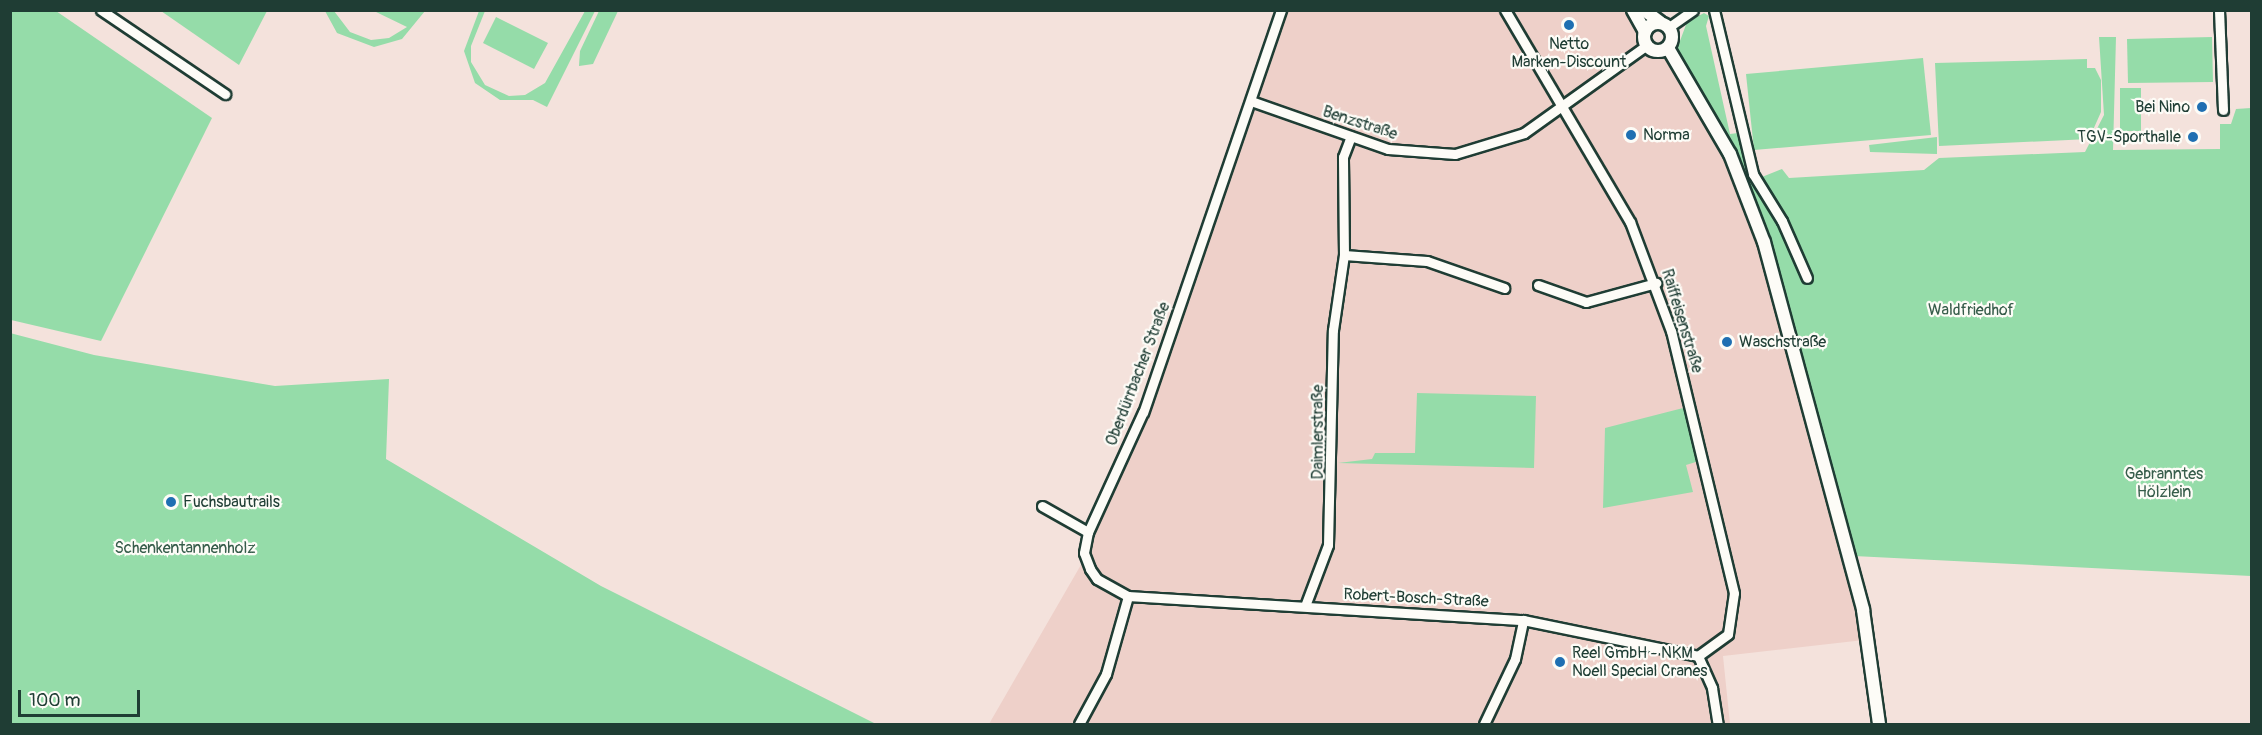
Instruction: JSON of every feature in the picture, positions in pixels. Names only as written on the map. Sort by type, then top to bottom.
[{"type":"street","points":[[101,10],[225,94]]},
{"type":"street","name":"Oberdürrbacher Straße","points":[[1128,596],[1097,579],[1090,569],[1084,553],[1088,532],[1143,412],[1281,10]]},
{"type":"street","name":"Raiffeisenstraße","points":[[1505,10],[1564,106],[1630,222],[1656,283],[1734,593],[1728,634],[1698,656]]},
{"type":"street","points":[[1633,10],[1645,32],[1647,45],[1658,51],[1668,48],[1673,37],[1664,25],[1644,10]]},
{"type":"street","points":[[1645,32],[1693,10]]},
{"type":"street","points":[[1714,10],[1753,174],[1782,220],[1807,278]]},
{"type":"street","points":[[2219,10],[2223,110]]},
{"type":"street","name":"Benzstraße","points":[[1251,101],[1405,153],[1455,154],[1502,144],[1564,106],[1647,45]]},
{"type":"street","points":[[1668,48],[1712,120],[1744,188],[1780,298],[1863,610],[1879,724]]},
{"type":"street","name":"Daimlerstraße","points":[[1305,606],[1328,544],[1333,330],[1344,255],[1343,158],[1351,136]]},
{"type":"street","points":[[1344,255],[1427,261],[1504,288]]},
{"type":"street","points":[[1538,285],[1586,302],[1656,283]]},
{"type":"street","points":[[1042,506],[1088,532]]},
{"type":"street","points":[[1079,724],[1106,674],[1128,596]]},
{"type":"street","name":"Robert-Bosch-Straße","points":[[1128,596],[1523,620],[1698,656]]},
{"type":"street","points":[[1484,724],[1515,659],[1523,620]]},
{"type":"street","points":[[1698,656],[1712,688],[1718,724]]},
{"type":"shaded area","points":[[1285,11],[1628,11],[1641,25],[1638,41],[1648,55],[1667,60],[1738,186],[1776,302],[1864,640],[1723,656],[1730,724],[989,724],[1082,563],[1146,422]]},
{"type":"green space","points":[[11,10],[56,11],[212,118],[101,341],[11,320]]},
{"type":"green space","points":[[161,11],[267,11],[239,65]]},
{"type":"green space","points":[[325,11],[334,11],[350,32],[371,40],[389,38],[407,27],[374,11],[425,11],[402,39],[374,47],[337,33]]},
{"type":"green space","points":[[479,11],[485,11],[471,46],[471,62],[485,85],[509,96],[525,95],[545,83],[585,11],[595,11],[547,107],[533,100],[500,100],[475,83],[464,51]]},
{"type":"green space","points":[[599,11],[618,11],[593,64],[579,66],[580,51]]},
{"type":"green space","name":"Gebranntes Hölzlein","points":[[1704,13],[1709,16],[1706,26],[1730,134],[1738,133],[1752,181],[1782,169],[1789,178],[1924,170],[1939,158],[2085,152],[2104,115],[2099,37],[2116,37],[2113,150],[2220,149],[2220,124],[2231,124],[2236,109],[2251,108],[2251,576],[1854,556],[1769,242],[1732,145],[1677,49],[1687,22]]},
{"type":"green space","points":[[496,17],[548,43],[534,69],[483,43]]},
{"type":"green space","points":[[2212,37],[2213,82],[2128,83],[2127,39]]},
{"type":"green space","points":[[1923,58],[1931,135],[1754,150],[1746,74]]},
{"type":"green space","points":[[2087,59],[2087,68],[2095,68],[2101,80],[2101,112],[2089,139],[1939,146],[1935,63]]},
{"type":"green space","points":[[2120,88],[2141,88],[2141,131],[2120,131]]},
{"type":"green space","points":[[1937,137],[1937,154],[1870,152],[1869,145]]},
{"type":"green space","name":"Schenkentannenholz","points":[[10,333],[94,355],[275,386],[389,379],[386,459],[601,586],[876,724],[11,724]]},
{"type":"green space","points":[[1417,393],[1536,396],[1534,468],[1338,463],[1372,459],[1375,453],[1415,453]]},
{"type":"green space","points":[[1687,407],[1699,461],[1686,465],[1693,492],[1603,508],[1605,428]]},
{"type":"place","name":"Netto Marken-Discount","points":[[1569,25]]},
{"type":"place","name":"Bei Nino","points":[[2202,107]]},
{"type":"place","name":"Norma","points":[[1631,135]]},
{"type":"place","name":"TGV-Sporthalle","points":[[2193,137]]},
{"type":"place","name":"Waschstraße","points":[[1727,342]]},
{"type":"place","name":"Fuchsbautrails","points":[[171,502]]},
{"type":"place","name":"Reel GmbH - NKM Noell Special Cranes","points":[[1560,662]]},
{"type":"park label","name":"Waldfriedhof","points":[[1971,310]]}]
